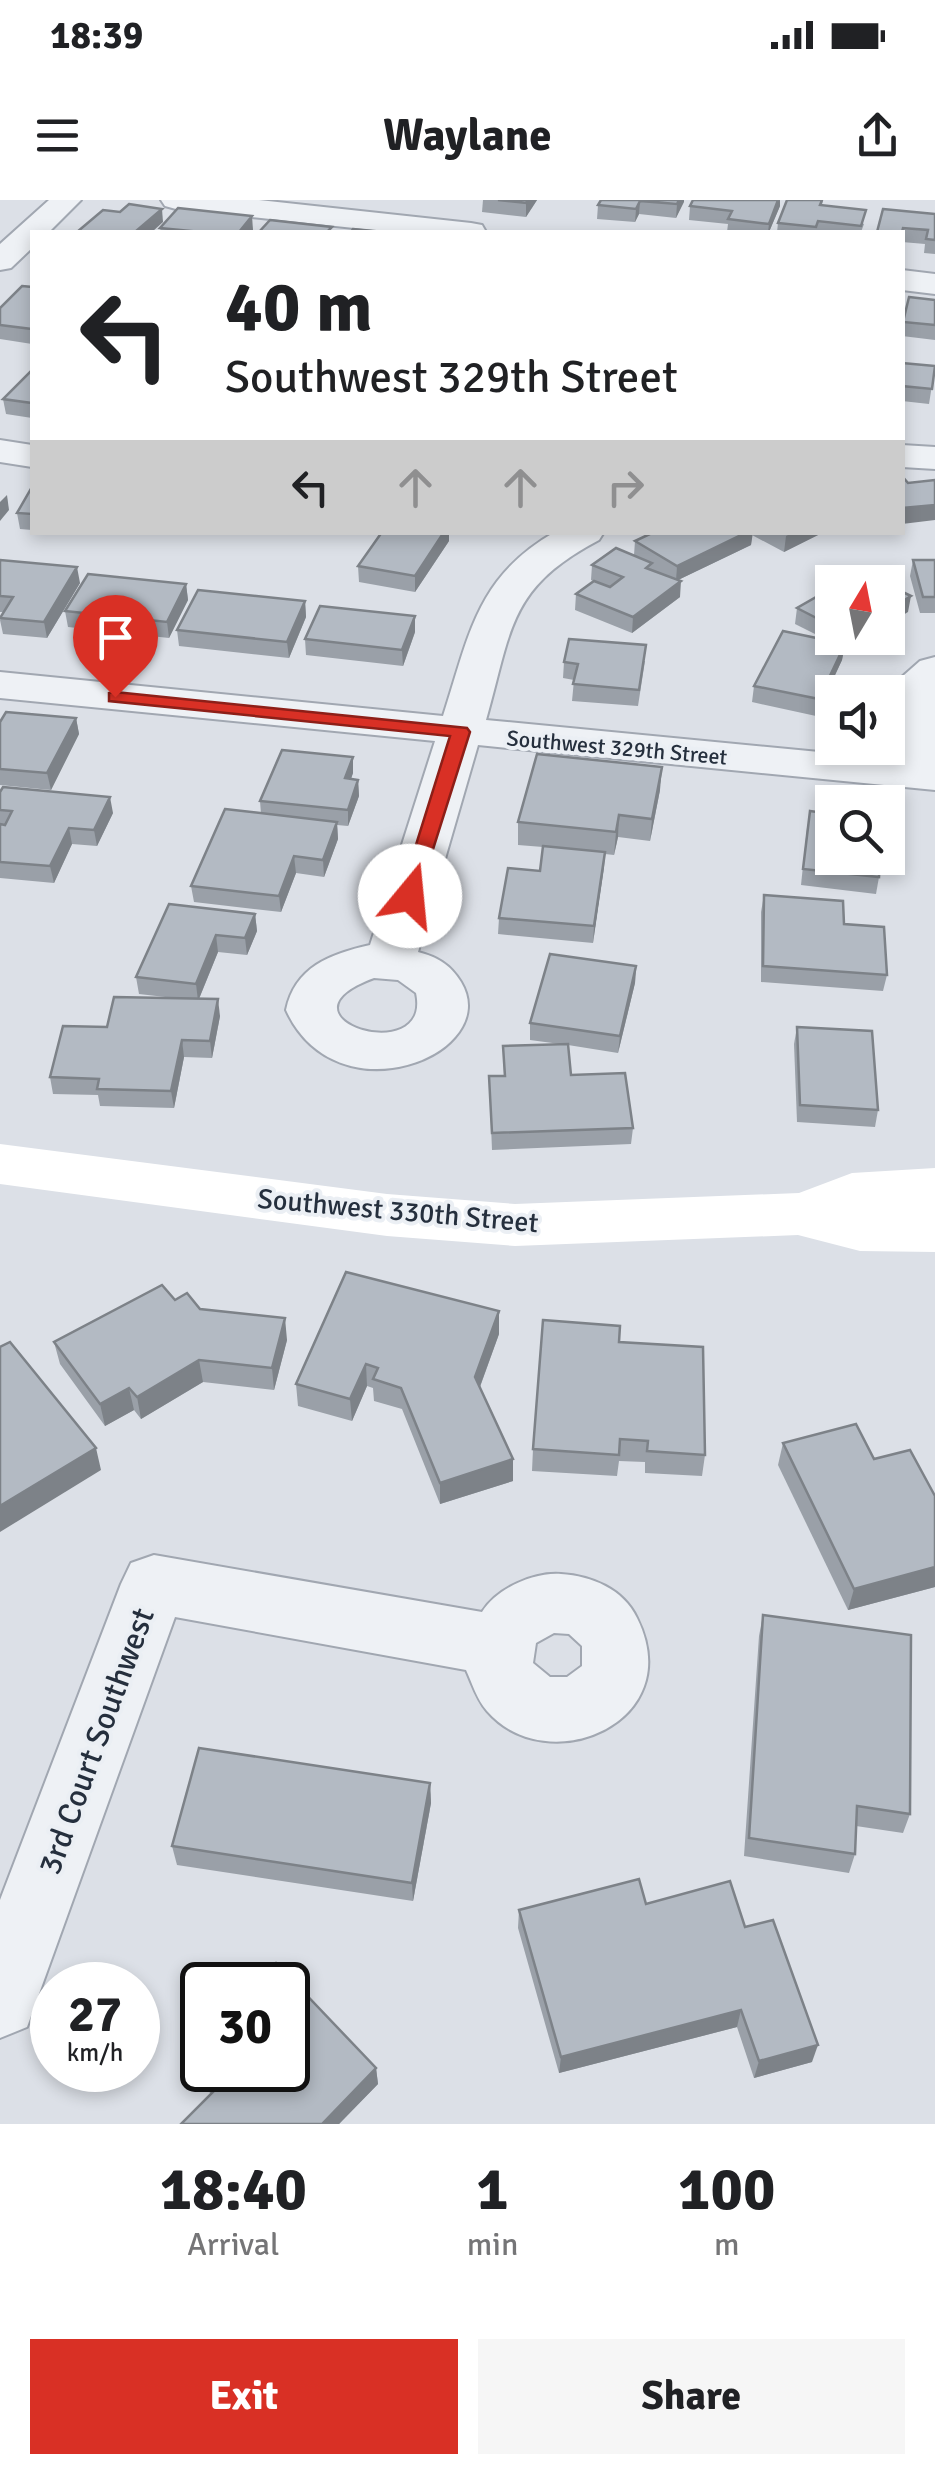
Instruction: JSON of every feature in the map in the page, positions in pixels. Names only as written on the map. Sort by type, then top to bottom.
[{"type":"street","points":[[34,230],[66,200]]},
{"type":"street","points":[[176,200],[452,230]]},
{"type":"street","points":[[397,224],[418,200]]},
{"type":"street","points":[[0,261],[30,233]]},
{"type":"street","points":[[905,280],[935,284]]},
{"type":"street","points":[[0,451],[30,456]]},
{"type":"street","points":[[905,456],[935,458]]},
{"type":"street","points":[[390,962],[498,608],[520,574],[544,553],[579,535]]},
{"type":"street","points":[[924,776],[916,683],[935,670]]},
{"type":"street","name":"Southwest 329th Street","points":[[0,685],[924,776]]},
{"type":"street","name":"Southwest 330th Street","points":[[0,1164],[387,1215],[515,1226],[798,1214],[860,1230],[935,1231]]},
{"type":"street","name":"Southwest 330th Street","points":[[798,1214],[852,1194],[935,1188]]},
{"type":"street","name":"3rd Court Southwest","points":[[0,2000],[154,1584],[498,1645]]},
{"type":"building","points":[[601,200],[679,200],[677,204],[640,201],[636,209],[598,205]]},
{"type":"building","points":[[693,200],[778,200],[769,224],[728,219],[732,211],[690,206]]},
{"type":"building","points":[[787,200],[822,200],[820,205],[866,210],[861,226],[818,221],[816,227],[778,223]]},
{"type":"building","points":[[129,204],[162,209],[137,230],[79,230],[103,210],[120,212]]},
{"type":"building","points":[[178,208],[252,216],[241,230],[160,228]]},
{"type":"building","points":[[883,209],[935,214],[935,240],[926,239],[928,230],[878,230]]},
{"type":"building","points":[[270,220],[332,227],[329,230],[261,230]]},
{"type":"building","points":[[22,286],[30,287],[30,329],[0,325],[0,308]]},
{"type":"building","points":[[909,297],[935,300],[935,325],[905,322]]},
{"type":"building","points":[[905,363],[935,366],[932,389],[905,386]]},
{"type":"building","points":[[30,372],[30,403],[3,399]]},
{"type":"building","points":[[905,480],[908,483],[935,480],[935,505],[905,508]]},
{"type":"building","points":[[30,490],[30,514],[17,513]]},
{"type":"building","points":[[380,535],[442,535],[415,576],[358,566]]},
{"type":"building","points":[[648,535],[741,535],[677,566],[635,541]]},
{"type":"building","points":[[616,548],[652,563],[646,568],[681,581],[633,617],[576,594],[594,581],[610,587],[623,577],[592,565]]},
{"type":"building","points":[[0,560],[77,567],[44,622],[0,618],[13,597],[0,596]]},
{"type":"building","points":[[913,560],[935,560],[935,597],[923,597]]},
{"type":"building","points":[[88,574],[186,584],[167,622],[65,611]]},
{"type":"building","points":[[198,590],[305,601],[287,642],[177,630]]},
{"type":"building","points":[[815,598],[815,617],[797,608]]},
{"type":"building","points":[[320,606],[415,616],[402,650],[305,639]]},
{"type":"building","points":[[783,631],[815,638],[815,655],[840,655],[830,675],[815,675],[815,698],[754,686]]},
{"type":"building","points":[[569,639],[646,645],[639,690],[573,684],[578,664],[564,662]]},
{"type":"building","points":[[6,712],[76,718],[47,773],[0,769],[0,722]]},
{"type":"building","points":[[282,750],[353,757],[345,778],[358,780],[348,810],[260,801]]},
{"type":"building","points":[[537,754],[662,767],[652,819],[619,815],[616,832],[518,822]]},
{"type":"building","points":[[3,787],[110,797],[94,830],[69,828],[50,866],[0,862],[0,824],[5,825],[12,811],[0,810]]},
{"type":"building","points":[[225,809],[337,822],[323,860],[294,856],[279,896],[191,886]]},
{"type":"building","points":[[810,811],[815,812],[815,870],[803,869]]},
{"type":"building","points":[[543,846],[605,852],[594,926],[499,918],[508,868],[540,871]]},
{"type":"building","points":[[764,895],[843,901],[844,924],[884,927],[887,975],[763,966]]},
{"type":"building","points":[[169,904],[255,914],[245,938],[216,935],[196,984],[136,977]]},
{"type":"building","points":[[550,954],[636,966],[620,1036],[530,1023]]},
{"type":"building","points":[[114,997],[218,999],[210,1041],[182,1040],[171,1091],[97,1089],[99,1079],[50,1077],[63,1026],[107,1027]]},
{"type":"building","points":[[797,1027],[872,1031],[878,1110],[800,1105]]},
{"type":"building","points":[[568,1044],[571,1075],[625,1073],[633,1128],[492,1133],[489,1076],[505,1076],[503,1046]]},
{"type":"building","points":[[346,1272],[499,1311],[475,1377],[513,1459],[440,1483],[401,1388],[373,1379],[378,1368],[366,1364],[350,1399],[296,1384]]},
{"type":"building","points":[[162,1285],[175,1300],[187,1293],[200,1309],[285,1318],[272,1368],[199,1360],[137,1397],[129,1388],[100,1404],[54,1342]]},
{"type":"building","points":[[543,1320],[620,1326],[619,1342],[703,1347],[705,1455],[647,1451],[648,1441],[620,1439],[619,1455],[533,1449]]},
{"type":"building","points":[[10,1342],[96,1448],[0,1506],[0,1347]]},
{"type":"building","points":[[856,1424],[874,1459],[910,1450],[935,1496],[935,1567],[854,1589],[783,1443]]},
{"type":"building","points":[[763,1615],[911,1635],[910,1814],[857,1806],[855,1854],[749,1838]]},
{"type":"building","points":[[199,1748],[430,1783],[412,1883],[172,1846]]},
{"type":"building","points":[[639,1879],[646,1904],[730,1881],[745,1927],[773,1920],[818,2045],[759,2061],[741,2010],[561,2057],[519,1910]]},
{"type":"building","points":[[310,1999],[376,2068],[322,2124],[181,2124],[213,2092],[310,2092]]},
{"type":"route","points":[[115,697],[460,732],[410,896]]}]
